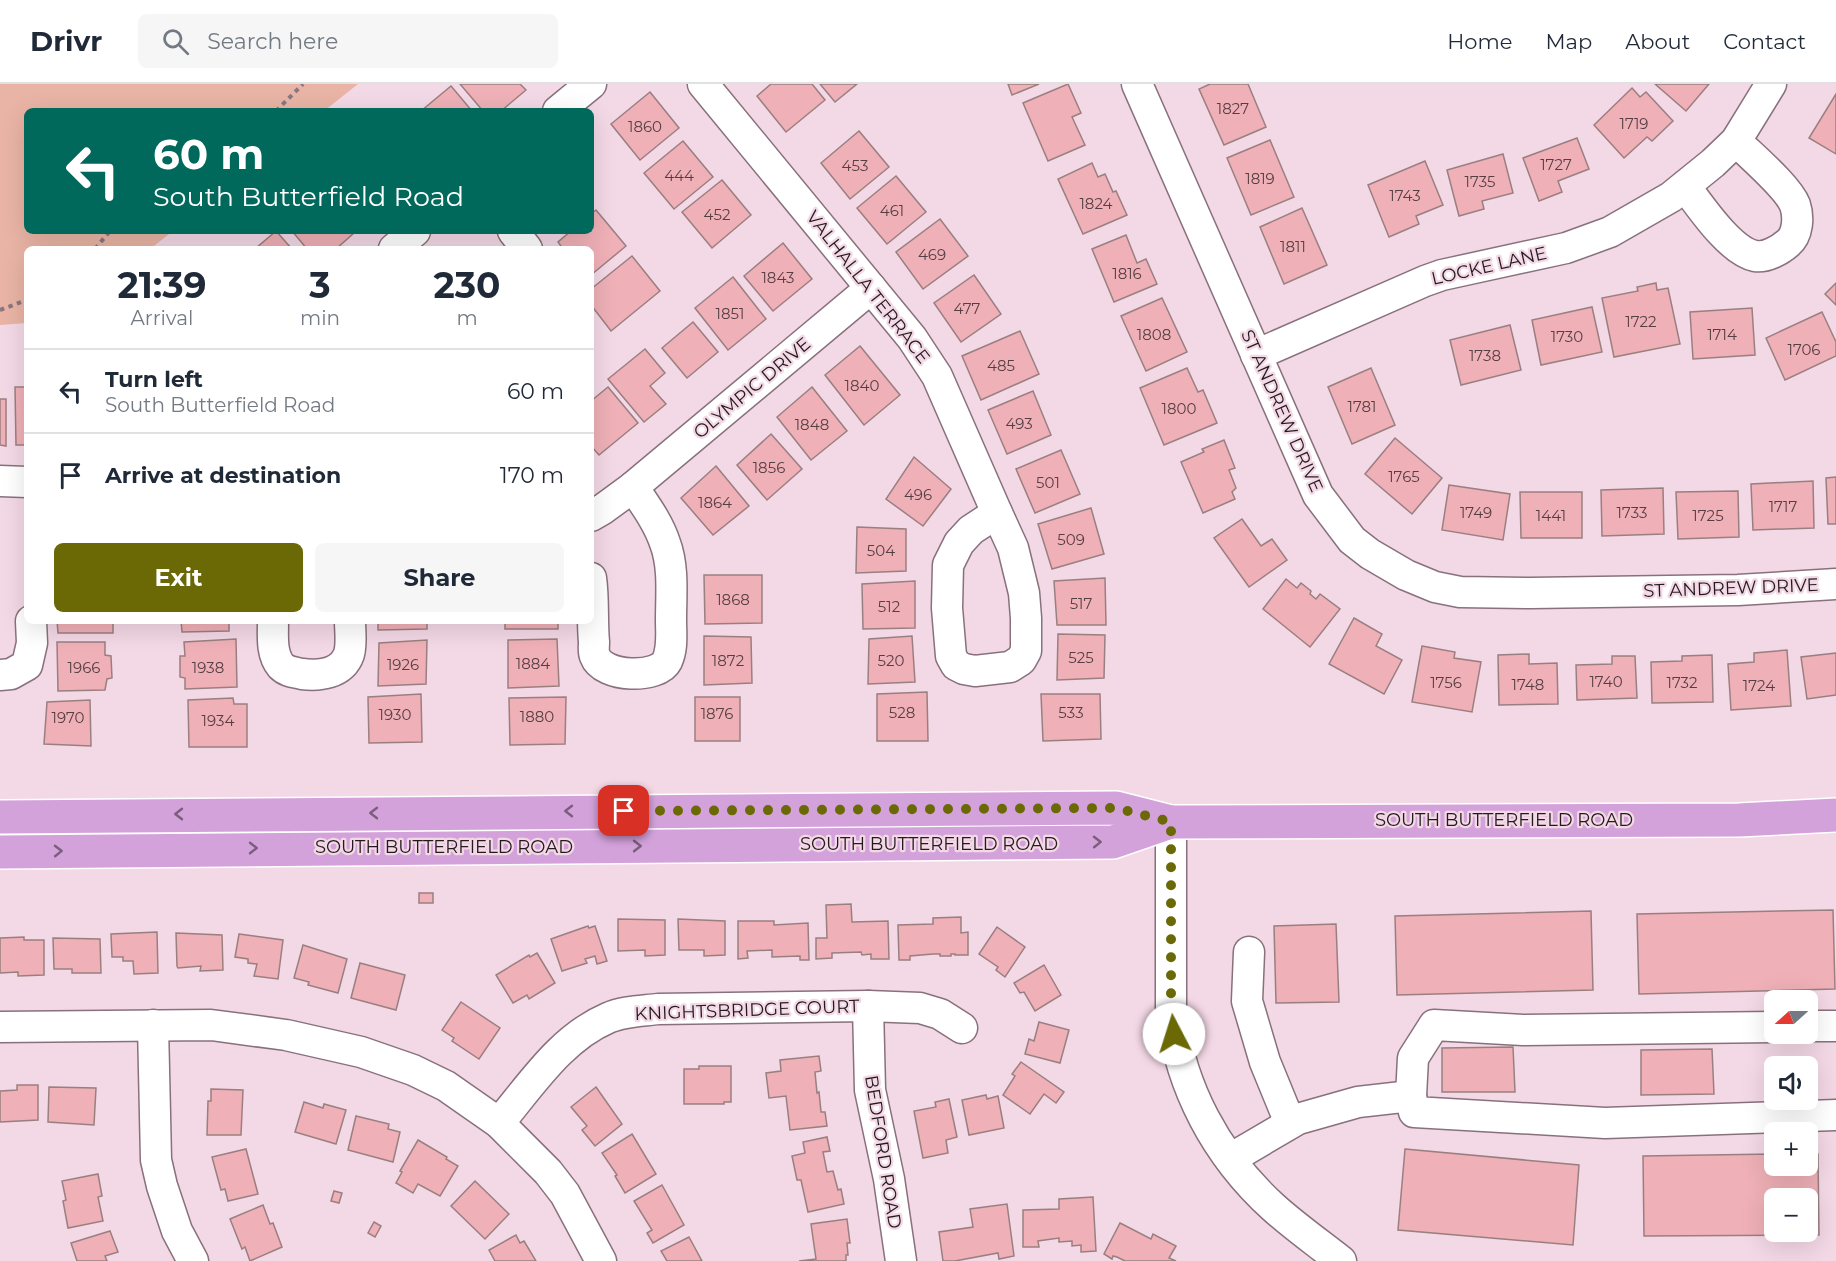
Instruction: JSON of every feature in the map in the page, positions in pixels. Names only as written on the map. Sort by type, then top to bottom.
[{"type":"main road","name":"SOUTH BUTTERFIELD ROAD","points":[[0,817],[1116,808],[1171,822],[1728,820],[1836,815]]},
{"type":"main road","name":"SOUTH BUTTERFIELD ROAD","points":[[0,852],[1113,842],[1171,822]]},
{"type":"street","points":[[562,108],[591,84]]},
{"type":"street","name":"ST ANDREW DRIVE","points":[[1137,84],[1318,495],[1352,540],[1370,554],[1406,575],[1435,587],[1460,592],[1738,590],[1836,584]]},
{"type":"street","name":"LOCKE LANE","points":[[1256,354],[1442,275],[1566,248],[1610,232],[1671,197],[1736,141],[1771,84]]},
{"type":"street","name":"VALHALLA TERRACE","points":[[707,86],[912,338],[937,376],[1013,548],[1024,593],[1026,651],[1021,660],[1010,667],[964,669],[956,665],[951,656],[947,608],[948,565],[959,543],[971,530],[997,513]]},
{"type":"street","points":[[1684,186],[1713,224],[1739,248],[1756,256],[1771,255],[1790,242],[1798,225],[1794,204],[1779,183],[1736,141]]},
{"type":"street","points":[[515,234],[525,246]]},
{"type":"street","name":"OLYMPIC DRIVE","points":[[594,514],[633,487],[871,288]]},
{"type":"street","points":[[0,481],[24,482]]},
{"type":"street","points":[[592,624],[595,656],[604,668],[633,674],[657,669],[666,664],[671,650],[671,585],[666,544],[656,522],[633,487]]},
{"type":"street","points":[[0,675],[11,674],[27,665],[32,643],[31,624]]},
{"type":"street","points":[[273,624],[274,652],[280,664],[287,671],[315,675],[329,673],[344,662],[350,652],[350,624]]},
{"type":"street","points":[[1171,822],[1171,1011],[1184,1073],[1199,1111],[1214,1137],[1243,1177],[1273,1207],[1341,1261]]},
{"type":"street","points":[[1249,952],[1247,1001],[1265,1062],[1290,1123]]},
{"type":"street","name":"KNIGHTSBRIDGE COURT","points":[[500,1123],[562,1048],[582,1032],[609,1017],[631,1012],[658,1009],[868,1006],[920,1008],[940,1014],[962,1028]]},
{"type":"street","name":"BEDFORD ROAD","points":[[868,1006],[870,1090],[889,1179],[901,1261]]},
{"type":"street","points":[[153,1025],[156,1160],[177,1231],[193,1261]]},
{"type":"street","points":[[0,1028],[211,1025],[286,1035],[361,1052],[413,1070],[446,1086],[500,1123],[554,1179],[565,1194],[601,1261]]},
{"type":"street","points":[[1764,1027],[1523,1030],[1434,1025],[1413,1058],[1411,1096],[1414,1112],[1605,1123],[1836,1115]]},
{"type":"street","points":[[1818,1026],[1836,1026]]},
{"type":"street","points":[[1230,1159],[1298,1119],[1358,1102],[1411,1096]]},
{"type":"path","points":[[279,108],[303,84]]},
{"type":"path","points":[[98,246],[108,234]]},
{"type":"path","points":[[0,310],[24,301]]},
{"type":"shaded area","points":[[0,84],[358,84],[328,108],[24,108],[24,234],[169,234],[154,246],[24,246],[24,323],[0,325]]},
{"type":"building","points":[[460,84],[520,84],[526,90],[505,108],[480,108]]},
{"type":"building","points":[[771,84],[812,84],[825,100],[786,132],[757,96]]},
{"type":"building","points":[[820,84],[857,84],[835,102]]},
{"type":"building","points":[[1008,84],[1039,84],[1012,95]]},
{"type":"building","points":[[1068,84],[1081,113],[1072,117],[1085,145],[1048,161],[1023,103]]},
{"type":"building","points":[[1210,84],[1248,84],[1266,127],[1224,145],[1199,89]]},
{"type":"building","points":[[1655,84],[1709,84],[1686,111]]},
{"type":"building","points":[[451,86],[469,108],[425,108]]},
{"type":"building","points":[[1632,88],[1640,97],[1646,92],[1673,121],[1652,141],[1647,137],[1624,158],[1594,125]]},
{"type":"building","points":[[650,92],[679,128],[640,160],[611,124]]},
{"type":"building","points":[[1836,94],[1836,154],[1809,138]]},
{"type":"building","points":[[859,131],[889,167],[850,199],[821,163]]},
{"type":"building","points":[[1577,138],[1589,169],[1558,181],[1562,192],[1539,201],[1523,158]]},
{"type":"building","points":[[1270,140],[1294,197],[1251,215],[1227,158]]},
{"type":"building","points":[[683,141],[713,177],[674,209],[644,173]]},
{"type":"building","points":[[1503,154],[1513,193],[1482,201],[1484,209],[1459,216],[1447,170]]},
{"type":"building","points":[[1425,161],[1443,205],[1416,216],[1419,224],[1389,237],[1368,185]]},
{"type":"building","points":[[1092,163],[1098,177],[1105,174],[1127,215],[1083,234],[1058,179]]},
{"type":"building","points":[[896,176],[926,212],[887,244],[857,208]]},
{"type":"building","points":[[722,180],[751,215],[712,248],[682,212]]},
{"type":"building","points":[[1302,208],[1327,265],[1284,284],[1260,227]]},
{"type":"building","points":[[596,210],[626,246],[594,273],[594,246],[561,246],[558,242],[567,234],[594,234],[594,212]]},
{"type":"building","points":[[940,219],[968,256],[923,289],[896,252]]},
{"type":"building","points":[[272,234],[279,234],[289,246],[258,246]]},
{"type":"building","points":[[294,234],[353,234],[339,246],[304,246]]},
{"type":"building","points":[[1126,235],[1137,263],[1146,259],[1157,284],[1114,302],[1092,249]]},
{"type":"building","points":[[783,243],[812,279],[773,311],[744,276]]},
{"type":"building","points":[[632,256],[660,291],[611,331],[594,309],[594,287]]},
{"type":"building","points":[[974,275],[1001,314],[961,342],[934,303]]},
{"type":"building","points":[[733,277],[766,319],[728,350],[695,308]]},
{"type":"building","points":[[1656,283],[1657,290],[1668,288],[1680,344],[1614,357],[1602,298],[1638,291],[1637,287]]},
{"type":"building","points":[[1836,283],[1836,305],[1825,294]]},
{"type":"building","points":[[1162,298],[1187,352],[1146,371],[1121,316]]},
{"type":"building","points":[[1592,307],[1602,352],[1541,365],[1532,320]]},
{"type":"building","points":[[1752,308],[1755,355],[1693,359],[1690,312]]},
{"type":"building","points":[[1822,312],[1836,342],[1836,356],[1785,380],[1766,338]]},
{"type":"building","points":[[693,322],[718,352],[687,378],[662,348]]},
{"type":"building","points":[[1510,325],[1521,370],[1461,385],[1450,340]]},
{"type":"building","points":[[1020,331],[1039,374],[981,400],[962,356]]},
{"type":"building","points":[[860,346],[900,395],[864,425],[825,375]]},
{"type":"building","points":[[645,349],[665,373],[650,386],[666,404],[644,422],[608,379]]},
{"type":"building","points":[[1187,368],[1198,392],[1203,390],[1217,423],[1164,445],[1140,388]]},
{"type":"building","points":[[1371,368],[1395,425],[1352,444],[1328,387]]},
{"type":"building","points":[[15,387],[24,387],[24,445],[16,445]]},
{"type":"building","points":[[608,387],[638,423],[599,455],[594,449],[594,399]]},
{"type":"building","points":[[812,387],[847,431],[811,460],[777,417]]},
{"type":"building","points":[[1033,391],[1051,435],[1007,454],[988,410]]},
{"type":"building","points":[[0,399],[6,399],[6,446],[0,445]]},
{"type":"building","points":[[771,434],[802,469],[767,500],[737,465]]},
{"type":"building","points":[[1395,438],[1442,478],[1412,514],[1365,474]]},
{"type":"building","points":[[1224,440],[1235,468],[1229,470],[1236,488],[1232,492],[1235,499],[1203,513],[1181,462],[1204,452],[1202,449]]},
{"type":"building","points":[[1061,450],[1080,494],[1035,513],[1016,469]]},
{"type":"building","points":[[914,457],[951,489],[923,526],[886,499]]},
{"type":"building","points":[[716,466],[749,506],[713,535],[681,498]]},
{"type":"building","points":[[1836,477],[1836,524],[1828,524],[1826,478]]},
{"type":"building","points":[[1813,481],[1814,528],[1753,530],[1751,484]]},
{"type":"building","points":[[1449,485],[1510,494],[1503,540],[1442,530]]},
{"type":"building","points":[[1663,488],[1664,534],[1602,536],[1601,490]]},
{"type":"building","points":[[1738,491],[1739,537],[1678,539],[1676,492]]},
{"type":"building","points":[[1520,492],[1582,492],[1582,538],[1521,538]]},
{"type":"building","points":[[1091,508],[1104,554],[1052,569],[1038,524]]},
{"type":"building","points":[[1242,519],[1261,546],[1272,539],[1287,560],[1249,587],[1214,538]]},
{"type":"building","points":[[857,527],[906,529],[906,571],[856,573]]},
{"type":"building","points":[[704,575],[762,575],[762,623],[705,624]]},
{"type":"building","points":[[1105,578],[1106,625],[1057,625],[1054,581]]},
{"type":"building","points":[[1286,579],[1297,588],[1301,583],[1311,591],[1310,594],[1316,599],[1320,594],[1340,609],[1310,647],[1263,609]]},
{"type":"building","points":[[915,581],[915,628],[863,629],[862,584]]},
{"type":"building","points":[[1354,618],[1382,634],[1376,646],[1402,660],[1384,694],[1329,664]]},
{"type":"building","points":[[57,624],[113,624],[113,633],[58,633]]},
{"type":"building","points":[[181,624],[229,624],[229,631],[182,632]]},
{"type":"building","points":[[378,624],[427,624],[427,629],[378,630]]},
{"type":"building","points":[[505,624],[558,624],[558,629],[505,629]]},
{"type":"building","points":[[1058,634],[1105,635],[1104,678],[1057,680]]},
{"type":"building","points":[[704,636],[751,637],[752,683],[704,685]]},
{"type":"building","points":[[912,636],[915,682],[868,684],[869,639]]},
{"type":"building","points":[[236,639],[237,687],[185,689],[185,678],[180,677],[180,656],[185,656],[184,642]]},
{"type":"building","points":[[557,639],[559,686],[508,688],[508,640]]},
{"type":"building","points":[[427,640],[426,684],[378,686],[379,643]]},
{"type":"building","points":[[57,642],[105,642],[105,655],[111,656],[112,678],[107,679],[105,690],[58,691]]},
{"type":"building","points":[[1422,646],[1455,652],[1454,658],[1481,662],[1472,712],[1412,702]]},
{"type":"building","points":[[1787,650],[1791,706],[1731,710],[1728,664],[1754,662],[1754,653]]},
{"type":"building","points":[[1836,653],[1836,695],[1807,699],[1801,657]]},
{"type":"building","points":[[1529,654],[1529,664],[1557,663],[1558,704],[1499,705],[1498,655]]},
{"type":"building","points":[[1712,655],[1713,702],[1652,703],[1651,662],[1682,661],[1682,656]]},
{"type":"building","points":[[1612,656],[1635,656],[1637,698],[1577,700],[1576,665],[1612,664]]},
{"type":"building","points":[[927,692],[928,741],[877,741],[877,694]]},
{"type":"building","points":[[421,694],[422,742],[369,743],[368,697]]},
{"type":"building","points":[[1041,694],[1100,694],[1101,739],[1043,741]]},
{"type":"building","points":[[566,697],[565,744],[510,745],[509,698]]},
{"type":"building","points":[[695,697],[740,697],[740,741],[695,741]]},
{"type":"building","points":[[233,698],[234,704],[247,704],[247,747],[189,747],[188,700]]},
{"type":"building","points":[[90,700],[91,746],[44,744],[47,702]]},
{"type":"building","points":[[419,893],[433,893],[433,903],[419,903]]},
{"type":"building","points":[[851,904],[852,922],[888,921],[889,959],[871,959],[871,954],[862,955],[861,952],[832,953],[832,958],[816,959],[816,938],[827,938],[826,905]]},
{"type":"building","points":[[1833,910],[1835,989],[1639,994],[1637,914]]},
{"type":"building","points":[[1591,911],[1593,990],[1397,995],[1395,916]]},
{"type":"building","points":[[961,917],[961,933],[968,932],[968,955],[933,954],[910,956],[910,960],[899,960],[898,925],[933,924],[933,918]]},
{"type":"building","points":[[618,919],[665,920],[665,955],[645,956],[645,950],[618,951]]},
{"type":"building","points":[[678,919],[725,921],[725,955],[704,956],[704,950],[679,950]]},
{"type":"building","points":[[738,921],[774,921],[774,925],[808,923],[809,960],[800,960],[800,956],[772,957],[772,950],[747,951],[748,958],[738,959]]},
{"type":"building","points":[[1336,924],[1339,1002],[1276,1003],[1274,926]]},
{"type":"building","points":[[588,926],[589,928],[595,926],[607,961],[597,964],[595,956],[585,959],[587,963],[562,971],[551,939]]},
{"type":"building","points":[[997,927],[1025,947],[1005,977],[996,970],[998,967],[979,954]]},
{"type":"building","points":[[157,932],[158,973],[134,974],[133,961],[123,961],[123,957],[112,957],[111,934]]},
{"type":"building","points":[[176,933],[222,935],[223,970],[200,971],[201,966],[178,968]]},
{"type":"building","points":[[239,934],[283,940],[278,979],[254,976],[257,964],[248,963],[248,959],[235,957]]},
{"type":"building","points":[[24,937],[24,940],[44,940],[44,975],[18,976],[18,972],[0,973],[0,938]]},
{"type":"building","points":[[53,938],[100,939],[101,973],[72,973],[72,969],[54,969]]},
{"type":"building","points":[[303,945],[347,959],[338,993],[308,985],[309,982],[294,978]]},
{"type":"building","points":[[537,953],[555,983],[529,999],[527,995],[513,1003],[496,975],[529,955],[530,957]]},
{"type":"building","points":[[360,963],[405,975],[396,1010],[351,998]]},
{"type":"building","points":[[1044,965],[1061,995],[1035,1011],[1024,992],[1020,993],[1014,983]]},
{"type":"building","points":[[461,1002],[500,1028],[479,1059],[452,1041],[454,1038],[442,1030]]},
{"type":"building","points":[[1039,1022],[1069,1030],[1060,1063],[1025,1054],[1029,1039],[1034,1041]]},
{"type":"building","points":[[1513,1047],[1515,1092],[1442,1092],[1442,1048]]},
{"type":"building","points":[[1712,1049],[1714,1094],[1641,1095],[1641,1050]]},
{"type":"building","points":[[819,1056],[821,1071],[815,1072],[817,1093],[819,1092],[821,1112],[825,1112],[827,1126],[790,1130],[786,1096],[769,1098],[766,1073],[781,1071],[780,1060]]},
{"type":"building","points":[[1021,1062],[1064,1092],[1056,1103],[1044,1094],[1030,1114],[1003,1095],[1015,1076],[1012,1074]]},
{"type":"building","points":[[699,1066],[731,1066],[731,1102],[684,1104],[684,1069],[699,1069]]},
{"type":"building","points":[[17,1085],[38,1085],[38,1120],[0,1122],[0,1091],[17,1090]]},
{"type":"building","points":[[49,1087],[96,1088],[94,1125],[48,1122]]},
{"type":"building","points":[[596,1087],[622,1124],[595,1146],[582,1130],[587,1126],[571,1107]]},
{"type":"building","points":[[211,1089],[243,1090],[241,1135],[207,1135],[208,1101],[211,1101]]},
{"type":"building","points":[[986,1095],[987,1099],[998,1096],[1004,1128],[969,1135],[962,1100]]},
{"type":"building","points":[[949,1099],[957,1137],[946,1140],[948,1153],[923,1158],[914,1111],[936,1107],[935,1102]]},
{"type":"building","points":[[304,1102],[323,1108],[324,1104],[346,1110],[336,1144],[295,1132]]},
{"type":"building","points":[[356,1116],[389,1124],[388,1129],[400,1132],[393,1162],[348,1150]]},
{"type":"building","points":[[632,1134],[656,1174],[625,1193],[615,1176],[617,1175],[602,1153]]},
{"type":"building","points":[[827,1137],[830,1151],[823,1152],[827,1172],[833,1171],[838,1190],[841,1189],[844,1204],[808,1212],[801,1180],[797,1180],[792,1156],[805,1153],[803,1142]]},
{"type":"building","points":[[418,1140],[458,1166],[440,1196],[418,1184],[413,1193],[396,1183],[402,1172],[400,1171]]},
{"type":"building","points":[[246,1149],[258,1194],[228,1201],[225,1189],[221,1190],[212,1157]]},
{"type":"building","points":[[1405,1149],[1579,1165],[1573,1245],[1398,1230]]},
{"type":"building","points":[[1764,1154],[1764,1176],[1818,1176],[1818,1154],[1819,1235],[1818,1188],[1764,1188],[1764,1235],[1644,1236],[1643,1156]]},
{"type":"building","points":[[98,1174],[102,1196],[98,1197],[103,1221],[68,1228],[62,1181]]},
{"type":"building","points":[[475,1181],[509,1214],[485,1239],[451,1206]]},
{"type":"building","points":[[662,1185],[684,1225],[653,1243],[647,1233],[652,1230],[634,1201]]},
{"type":"building","points":[[334,1191],[342,1193],[339,1203],[331,1201]]},
{"type":"building","points":[[1093,1197],[1096,1251],[1081,1252],[1081,1245],[1072,1246],[1072,1241],[1059,1242],[1059,1238],[1038,1241],[1039,1247],[1023,1247],[1023,1210],[1059,1209],[1059,1199]]},
{"type":"building","points":[[1007,1204],[1014,1256],[999,1259],[998,1253],[943,1261],[939,1232],[973,1227],[970,1209]]},
{"type":"building","points":[[263,1205],[282,1247],[250,1261],[245,1247],[242,1249],[230,1219]]},
{"type":"building","points":[[847,1219],[850,1243],[847,1243],[846,1261],[799,1261],[816,1259],[811,1224]]},
{"type":"building","points":[[374,1222],[381,1226],[375,1237],[368,1233]]},
{"type":"building","points":[[1120,1223],[1151,1239],[1153,1234],[1176,1246],[1169,1258],[1176,1261],[1125,1261],[1113,1256],[1112,1259],[1104,1254]]},
{"type":"building","points":[[110,1231],[118,1252],[105,1256],[107,1261],[77,1261],[71,1243]]},
{"type":"building","points":[[516,1235],[520,1243],[524,1241],[536,1261],[495,1261],[489,1250]]},
{"type":"building","points":[[689,1237],[702,1261],[667,1261],[661,1251]]},
{"type":"route","points":[[624,811],[1116,808],[1171,822],[1171,1011],[1174,1034]]}]
